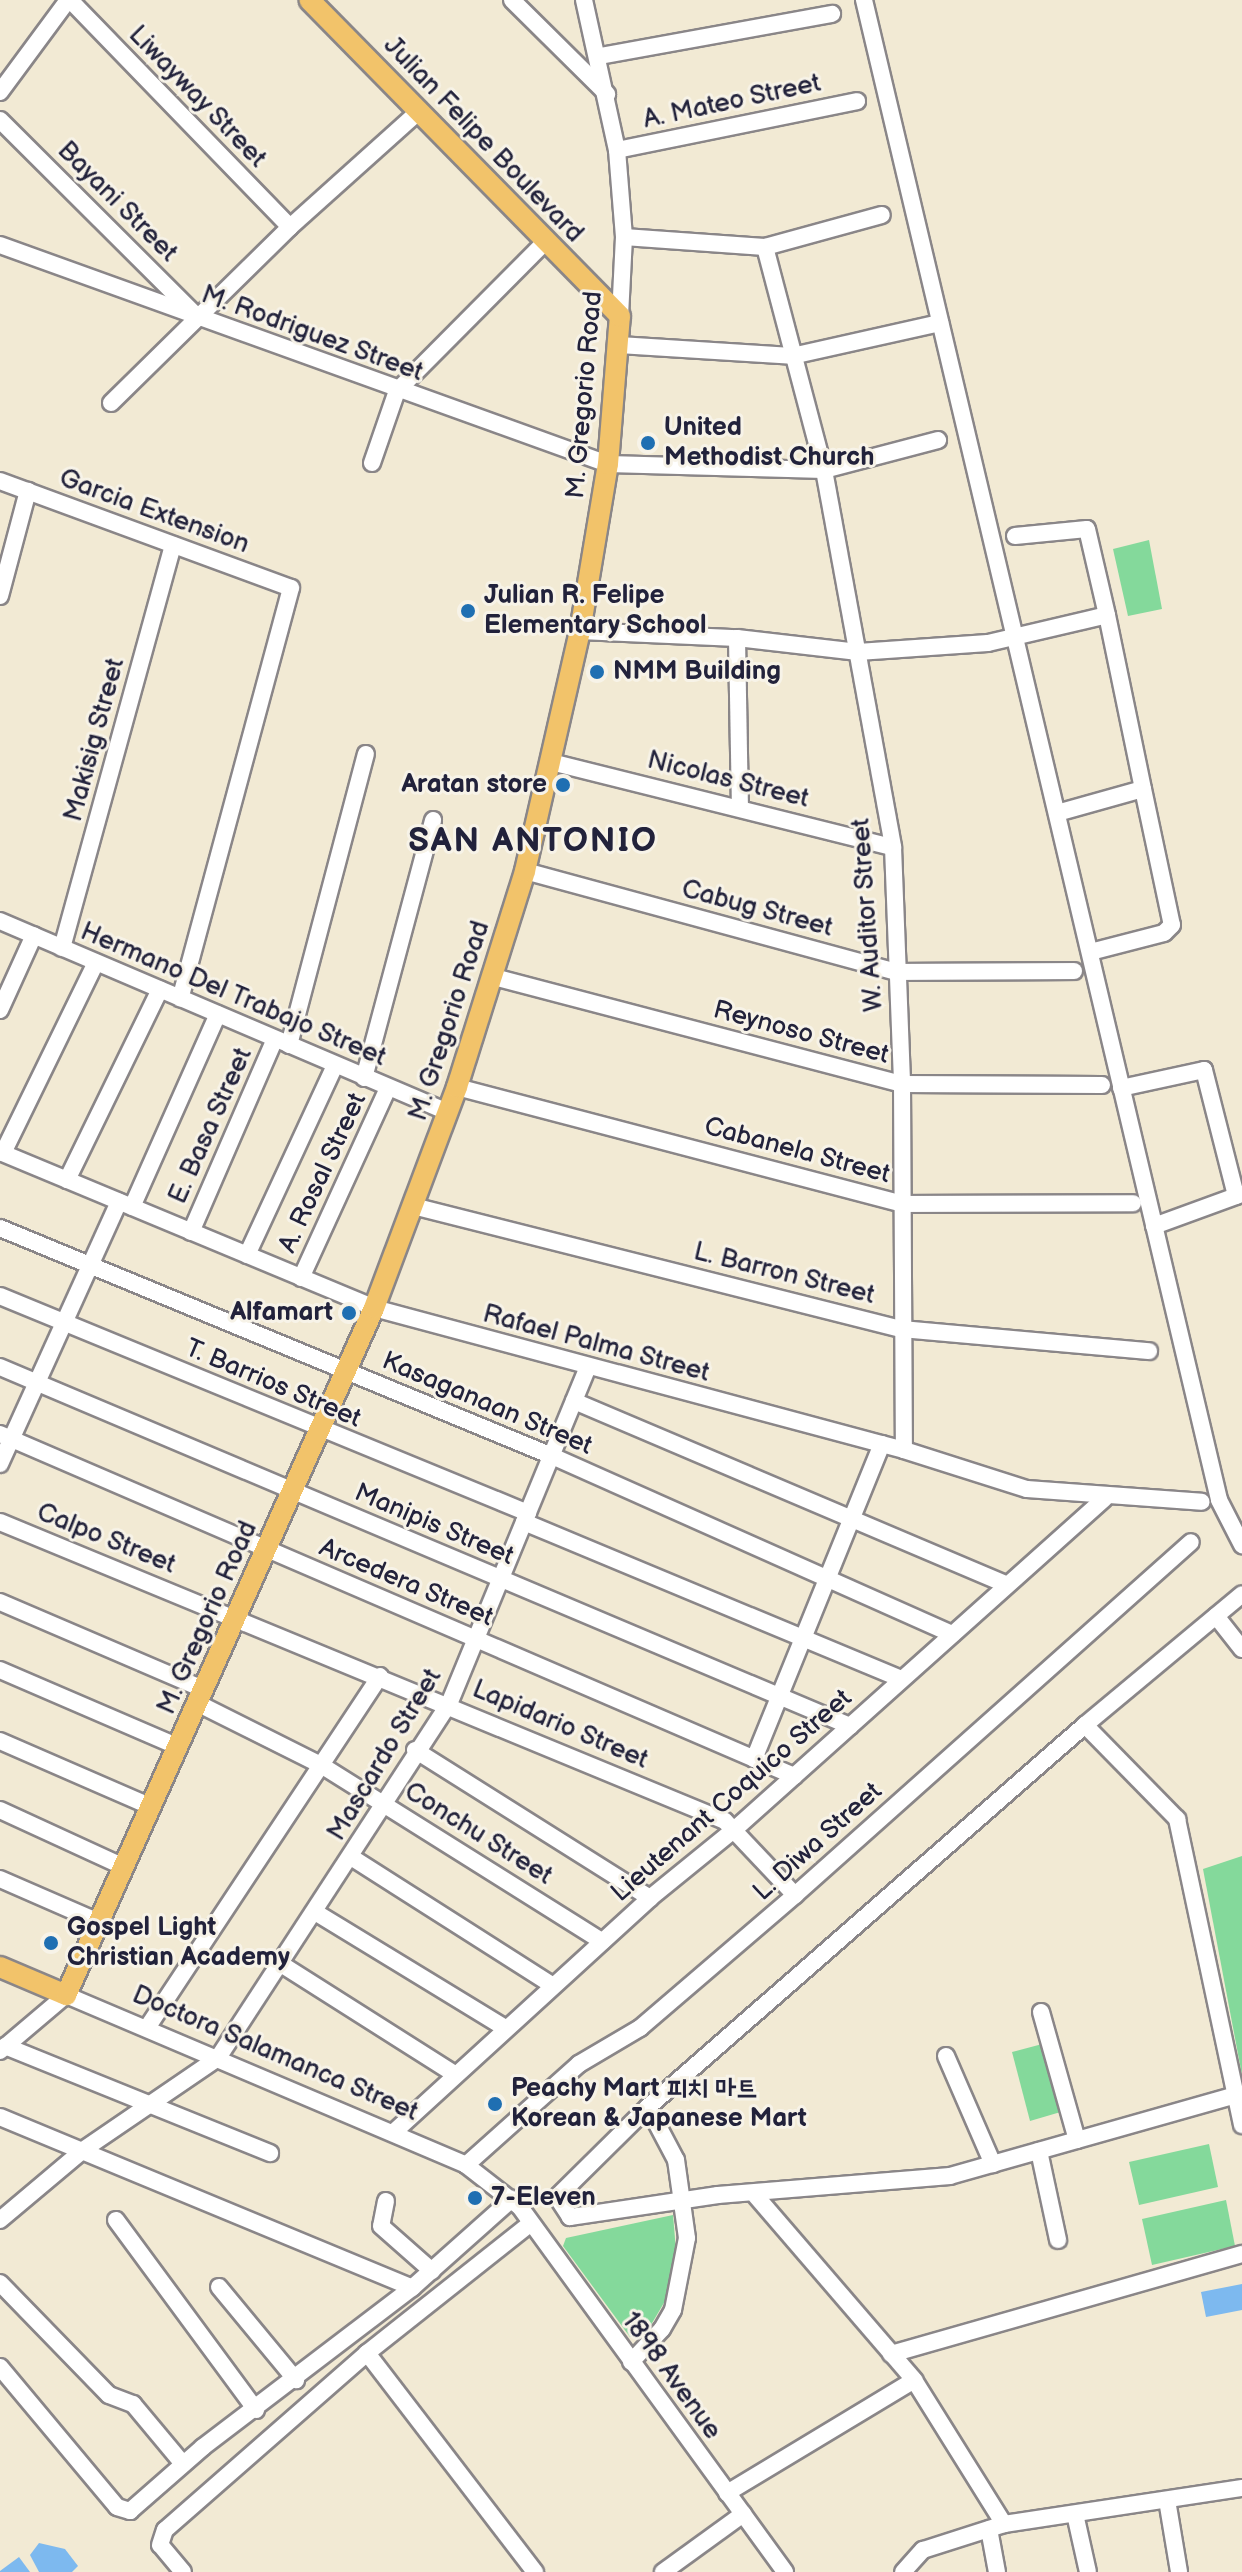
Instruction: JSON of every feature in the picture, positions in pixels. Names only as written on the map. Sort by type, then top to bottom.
[{"type":"main road","name":"Julian Felipe Boulevard","points":[[309,0],[620,316]]},
{"type":"main road","name":"M. Gregorio Road","points":[[66,1995],[238,1619],[374,1308],[448,1112],[494,977],[525,871],[580,631],[608,464],[620,316]]},
{"type":"main road","name":"Doctora Salamanca Street","points":[[0,1967],[66,1995]]},
{"type":"street","points":[[0,92],[69,0]]},
{"type":"street","name":"Liwayway Street","points":[[69,0],[290,227]]},
{"type":"street","points":[[512,0],[607,94]]},
{"type":"street","name":"M. Gregorio Road","points":[[584,0],[600,56],[617,150],[624,237],[620,316]]},
{"type":"street","points":[[864,0],[1219,1500],[1242,1545]]},
{"type":"street","points":[[600,56],[832,14]]},
{"type":"street","name":"A. Mateo Street","points":[[617,150],[857,101]]},
{"type":"street","points":[[111,403],[290,227],[418,112]]},
{"type":"street","name":"Bayani Street","points":[[0,120],[199,318]]},
{"type":"street","points":[[624,237],[765,247],[882,215]]},
{"type":"street","points":[[372,463],[397,391],[545,242]]},
{"type":"street","name":"M. Rodriguez Street","points":[[0,245],[397,391],[608,464],[824,470],[938,440]]},
{"type":"street","name":"W. Auditor Street","points":[[765,247],[824,470],[893,847],[902,1084],[904,1450]]},
{"type":"street","points":[[619,345],[792,356],[940,323]]},
{"type":"street","name":"Garcia Extension","points":[[0,481],[291,588],[180,998]]},
{"type":"street","points":[[0,596],[28,491]]},
{"type":"street","points":[[1015,536],[1087,529],[1172,925],[1164,933],[1090,952]]},
{"type":"street","name":"Makisig Street","points":[[62,948],[173,545]]},
{"type":"street","points":[[580,631],[737,638],[858,652],[988,643],[1013,634],[1107,615]]},
{"type":"street","points":[[737,638],[740,808]]},
{"type":"street","name":"E. Basa Street","points":[[191,1232],[282,1042],[366,754]]},
{"type":"street","name":"Nicolas Street","points":[[551,762],[893,847]]},
{"type":"street","points":[[1057,813],[1143,789]]},
{"type":"street","points":[[364,1078],[433,820]]},
{"type":"street","name":"Cabug Street","points":[[525,871],[896,972],[1074,971]]},
{"type":"street","name":"Hermano Del Trabajo Street","points":[[0,921],[448,1112]]},
{"type":"street","points":[[0,1010],[34,935]]},
{"type":"street","points":[[2,1153],[96,962]]},
{"type":"street","name":"Reynoso Street","points":[[494,977],[902,1084],[1102,1085]]},
{"type":"street","points":[[67,1180],[160,989]]},
{"type":"street","points":[[0,1464],[6,1437],[37,1383],[90,1265],[126,1205],[218,1014]]},
{"type":"street","points":[[247,1255],[335,1065]]},
{"type":"street","points":[[1121,1088],[1204,1070],[1239,1195],[1154,1226]]},
{"type":"street","name":"Cabanela Street","points":[[457,1087],[902,1204],[1133,1203]]},
{"type":"street","name":"A. Rosal Street","points":[[301,1278],[388,1088]]},
{"type":"street","name":"Rafael Palma Street","points":[[2,1153],[374,1308],[904,1450],[1006,1484],[1104,1499],[1202,1502]]},
{"type":"street","name":"L. Barron Street","points":[[413,1206],[901,1329],[1149,1351]]},
{"type":"street","name":"Kasaganaan Street","points":[[0,1228],[552,1456],[952,1634]]},
{"type":"street","name":"T. Barrios Street","points":[[0,1296],[902,1679]]},
{"type":"street","name":"Manipis Street","points":[[0,1367],[850,1726]]},
{"type":"street","name":"Mascardo Street","points":[[218,2058],[351,1857],[415,1750],[449,1704],[588,1367]]},
{"type":"street","points":[[574,1401],[1007,1585]]},
{"type":"street","name":"Arcedera Street","points":[[6,1437],[794,1776]]},
{"type":"street","points":[[754,1759],[882,1444]]},
{"type":"street","name":"Lieutenant Coquico Street","points":[[394,2132],[552,1985],[650,1898],[735,1829],[1104,1499]]},
{"type":"street","name":"Calpo Street","points":[[0,1522],[238,1619]]},
{"type":"street","name":"L. Diwa Street","points":[[466,2165],[569,2073],[640,2028],[795,1895],[1191,1542]]},
{"type":"street","points":[[1236,2095],[950,2176],[756,2196],[685,2200],[570,2217],[557,2197],[648,2107],[1085,1725],[1242,1594]]},
{"type":"street","name":"Conchu Street","points":[[0,1602],[202,1697],[321,1765],[602,1941]]},
{"type":"street","points":[[1216,1616],[1242,1649]]},
{"type":"street","name":"Lapidario Street","points":[[238,1619],[449,1704],[735,1829],[795,1895]]},
{"type":"street","points":[[0,1670],[179,1747]]},
{"type":"street","points":[[147,2028],[380,1676]]},
{"type":"street","points":[[1085,1725],[1177,1819],[1242,2125]]},
{"type":"street","points":[[0,1741],[152,1807]]},
{"type":"street","points":[[415,1750],[650,1898]]},
{"type":"street","points":[[0,1810],[124,1867]]},
{"type":"street","points":[[351,1857],[552,1985]]},
{"type":"street","points":[[0,1879],[99,1922]]},
{"type":"street","points":[[315,1912],[505,2028]]},
{"type":"street","points":[[281,1964],[454,2074]]},
{"type":"street","points":[[66,1995],[3,2049],[270,2153]]},
{"type":"street","name":"Doctora Salamanca Street","points":[[66,1995],[466,2165],[516,2203]]},
{"type":"street","points":[[1041,2012],[1077,2140]]},
{"type":"street","points":[[946,2056],[993,2164]]},
{"type":"street","points":[[0,2220],[83,2150],[218,2058]]},
{"type":"street","points":[[631,2362],[662,2329],[673,2310],[683,2277],[685,2200],[669,2137],[648,2107]]},
{"type":"street","points":[[0,2117],[412,2288]]},
{"type":"street","points":[[1039,2151],[1058,2240]]},
{"type":"street","points":[[756,2196],[914,2380],[996,2527],[997,2572]]},
{"type":"street","points":[[386,2201],[381,2226],[432,2271]]},
{"type":"street","points":[[0,2367],[120,2510],[130,2511],[183,2464],[296,2380],[516,2203]]},
{"type":"street","name":"1898 Avenue","points":[[516,2203],[785,2572]]},
{"type":"street","points":[[116,2220],[256,2410]]},
{"type":"street","points":[[183,2572],[160,2545],[165,2530],[367,2353],[531,2223]]},
{"type":"street","points":[[891,2354],[1242,2254]]},
{"type":"street","points":[[0,2283],[109,2395],[133,2404],[183,2464]]},
{"type":"street","points":[[219,2287],[296,2380]]},
{"type":"street","points":[[367,2353],[535,2572]]},
{"type":"street","points":[[727,2493],[914,2380]]},
{"type":"street","points":[[903,2572],[923,2550],[996,2527],[1242,2488]]},
{"type":"street","points":[[1167,2500],[1179,2572]]},
{"type":"street","points":[[663,2572],[743,2514]]},
{"type":"street","points":[[1075,2514],[1088,2572]]},
{"type":"green space","points":[[1149,540],[1162,609],[1128,616],[1113,549]]},
{"type":"green space","points":[[1242,1856],[1242,2075],[1203,1869]]},
{"type":"green space","points":[[1046,2043],[1064,2111],[1030,2121],[1012,2052]]},
{"type":"green space","points":[[1209,2144],[1218,2187],[1139,2205],[1129,2162]]},
{"type":"green space","points":[[1226,2200],[1235,2246],[1152,2265],[1142,2219]]},
{"type":"green space","points":[[673,2215],[677,2262],[668,2296],[645,2335],[630,2337],[563,2246],[566,2238]]},
{"type":"water","points":[[1242,2284],[1242,2310],[1206,2317],[1201,2292]]},
{"type":"water","points":[[39,2543],[65,2549],[78,2566],[72,2572],[39,2572],[30,2555]]},
{"type":"water","points":[[19,2557],[30,2572],[0,2572],[0,2571]]},
{"type":"place","name":"United Methodist Church","points":[[648,443]]},
{"type":"place","name":"Julian R. Felipe Elementary School","points":[[468,611]]},
{"type":"place","name":"NMM Building","points":[[597,672]]},
{"type":"place","name":"Aratan store","points":[[563,785]]},
{"type":"place","name":"Alfamart","points":[[349,1313]]},
{"type":"place","name":"Gospel Light Christian Academy","points":[[51,1943]]},
{"type":"place","name":"Peachy Mart 피치 마트 Korean & Japanese Mart","points":[[495,2104]]},
{"type":"place","name":"7-Eleven","points":[[475,2198]]},
{"type":"district","name":"SAN ANTONIO","points":[[533,841]]}]
